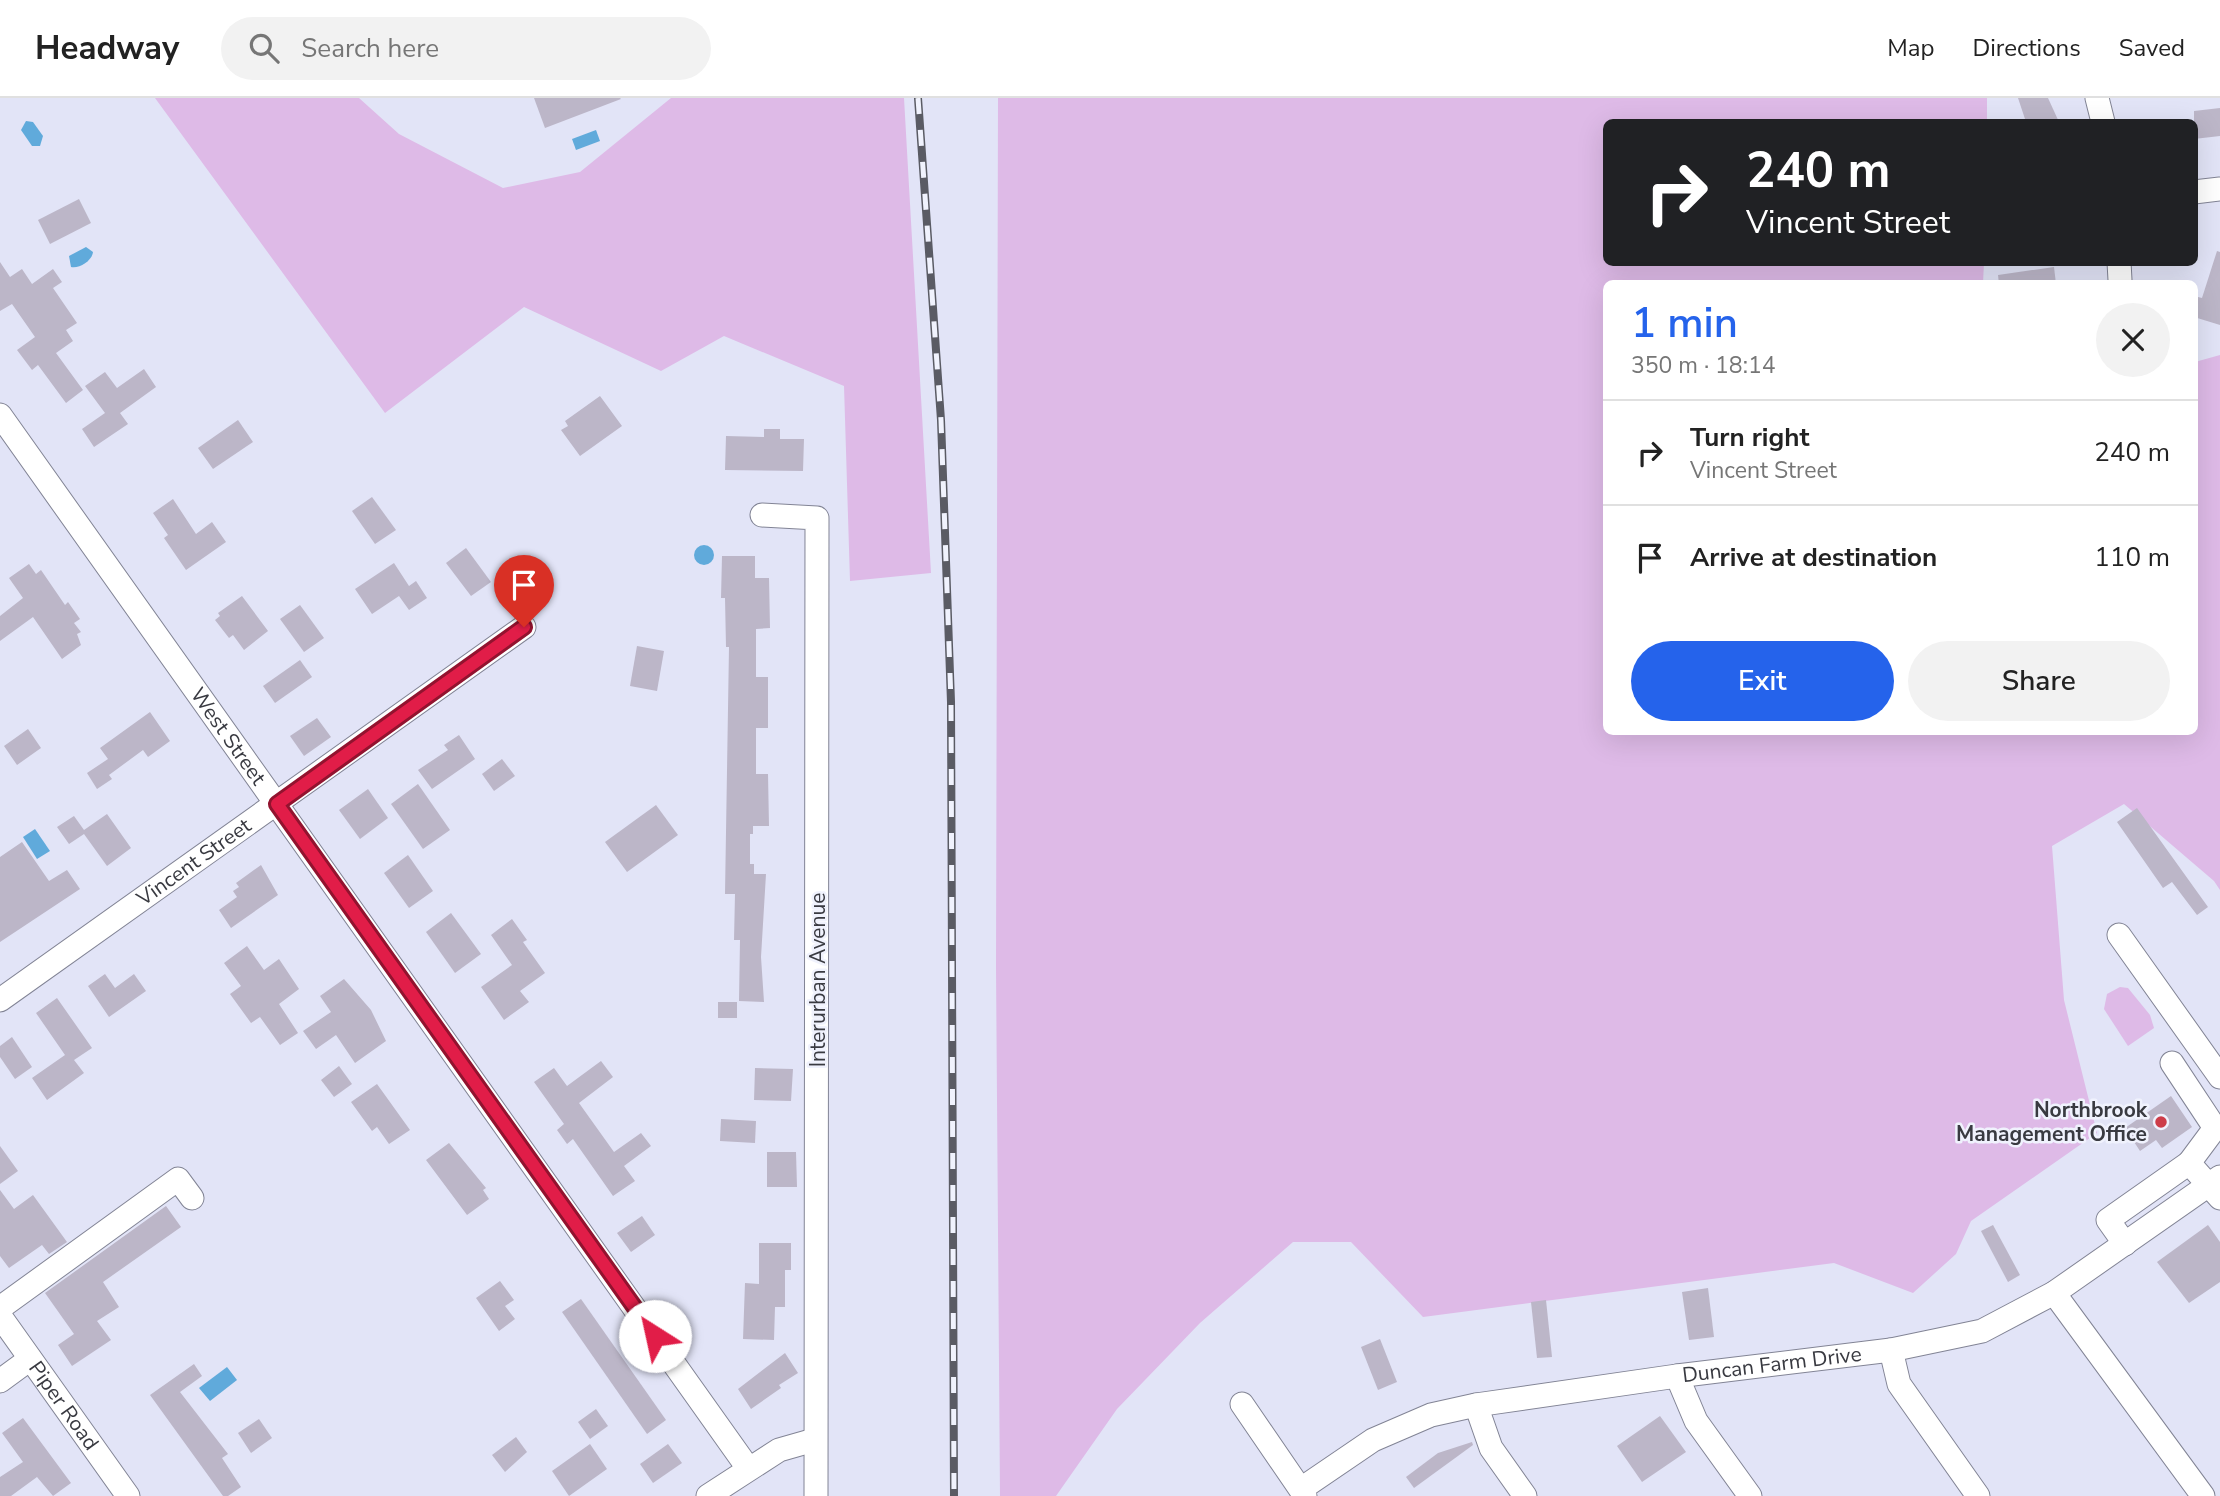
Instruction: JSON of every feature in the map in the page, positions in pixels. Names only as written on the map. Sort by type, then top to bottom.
[{"type":"street","points":[[2097,98],[2102,119]]},
{"type":"street","points":[[2198,192],[2220,190]]},
{"type":"street","name":"West Street","points":[[0,415],[748,1468]]},
{"type":"street","name":"Interurban Avenue","points":[[762,515],[817,518],[816,1496]]},
{"type":"street","name":"Vincent Street","points":[[0,1000],[524,627]]},
{"type":"street","points":[[2119,935],[2220,1077]]},
{"type":"street","points":[[2125,1244],[2108,1220],[2189,1163],[2215,1128],[2172,1063]]},
{"type":"street","points":[[2189,1163],[2198,1175],[2217,1186]]},
{"type":"street","points":[[0,1308],[178,1179],[192,1198]]},
{"type":"street","name":"Duncan Farm Drive","points":[[1303,1493],[1392,1429],[1431,1415],[1476,1405],[1677,1376],[1891,1350],[1982,1331],[2054,1293],[2217,1186]]},
{"type":"street","points":[[2054,1293],[2203,1496]]},
{"type":"street","name":"Piper Road","points":[[0,1315],[128,1496]]},
{"type":"street","points":[[1891,1350],[1899,1384],[1978,1496]]},
{"type":"street","points":[[0,1381],[30,1359]]},
{"type":"street","points":[[1677,1376],[1696,1421],[1750,1496]]},
{"type":"street","points":[[1242,1404],[1303,1493]]},
{"type":"street","points":[[1476,1405],[1491,1448],[1525,1496]]},
{"type":"street","points":[[708,1496],[779,1450],[814,1440]]},
{"type":"shaded area","points":[[155,98],[359,98],[399,134],[503,188],[580,172],[671,98],[904,98],[931,573],[850,581],[844,386],[724,336],[661,371],[524,307],[385,413]]},
{"type":"shaded area","points":[[998,98],[1987,98],[1987,119],[1603,119],[1603,266],[1984,266],[1983,280],[1603,280],[1603,735],[2198,735],[2198,361],[2220,355],[2220,890],[2214,881],[2124,804],[2052,846],[2064,1000],[2097,1133],[1971,1221],[1956,1254],[1913,1293],[1834,1263],[1423,1317],[1351,1242],[1293,1242],[1200,1323],[1117,1409],[1056,1496],[1000,1496],[996,967]]},
{"type":"shaded area","points":[[2120,987],[2128,988],[2150,1015],[2154,1028],[2128,1046],[2104,1009],[2107,994]]},
{"type":"water","points":[[26,121],[33,122],[43,136],[40,146],[32,146],[21,130]]},
{"type":"water","points":[[596,130],[600,141],[576,150],[572,139]]},
{"type":"water","points":[[86,247],[93,252],[88,261],[81,266],[71,267],[69,256]]},
{"type":"water","points":[[704,545],[711,548],[714,555],[711,562],[704,565],[697,562],[694,555],[697,548]]},
{"type":"water","points":[[35,829],[50,851],[37,859],[23,837]]},
{"type":"water","points":[[227,1367],[237,1380],[210,1401],[199,1388]]},
{"type":"building","points":[[534,98],[620,98],[621,99],[545,128]]},
{"type":"building","points":[[2018,98],[2048,98],[2058,119],[2025,119]]},
{"type":"building","points":[[2220,108],[2220,136],[2198,139],[2198,119],[2194,119],[2194,111]]},
{"type":"building","points":[[79,199],[91,223],[50,244],[38,220]]},
{"type":"building","points":[[2217,251],[2220,252],[2220,325],[2198,318],[2198,297],[2202,298]]},
{"type":"building","points":[[0,262],[10,277],[22,269],[32,284],[53,269],[62,282],[53,288],[77,323],[66,330],[73,341],[56,353],[83,390],[66,403],[38,365],[32,370],[17,350],[35,337],[12,304],[0,311]]},
{"type":"building","points":[[2054,267],[2056,280],[1999,280],[1998,275]]},
{"type":"building","points":[[144,369],[156,387],[120,413],[128,424],[94,447],[82,429],[105,413],[85,386],[105,372],[117,388]]},
{"type":"building","points":[[600,396],[622,426],[580,456],[561,430],[568,426],[565,421]]},
{"type":"building","points":[[238,420],[253,442],[213,469],[198,448]]},
{"type":"building","points":[[764,429],[780,429],[780,439],[804,439],[803,471],[725,470],[726,436],[764,437]]},
{"type":"building","points":[[372,497],[396,530],[375,544],[352,511]]},
{"type":"building","points":[[173,499],[196,534],[212,522],[226,542],[186,570],[164,538],[168,535],[153,513]]},
{"type":"building","points":[[466,548],[491,582],[471,596],[446,563]]},
{"type":"building","points":[[722,556],[755,556],[755,578],[769,578],[770,628],[756,629],[756,677],[768,677],[768,728],[756,728],[756,774],[768,774],[769,826],[753,826],[753,834],[750,834],[750,864],[754,864],[754,874],[766,874],[761,957],[764,1002],[739,1001],[740,940],[734,940],[735,894],[725,894],[729,647],[726,647],[725,598],[721,598]]},
{"type":"building","points":[[394,563],[409,586],[416,581],[427,598],[409,610],[399,596],[372,614],[355,589]]},
{"type":"building","points":[[29,564],[36,574],[41,570],[65,605],[68,602],[80,619],[74,623],[81,632],[77,634],[81,645],[62,659],[33,617],[0,641],[0,616],[23,598],[9,578]]},
{"type":"building","points":[[242,596],[268,631],[244,650],[233,635],[229,638],[215,620],[220,616],[218,613]]},
{"type":"building","points":[[300,605],[324,638],[304,652],[280,619]]},
{"type":"building","points":[[637,646],[664,651],[657,691],[630,686]]},
{"type":"building","points":[[300,660],[312,677],[275,703],[263,686]]},
{"type":"building","points":[[150,712],[170,741],[148,757],[143,750],[109,775],[112,779],[97,789],[87,773],[108,759],[100,748]]},
{"type":"building","points":[[317,718],[331,737],[304,756],[290,736]]},
{"type":"building","points":[[28,729],[41,748],[17,765],[4,746]]},
{"type":"building","points":[[459,735],[475,759],[432,789],[418,770],[448,750],[444,745]]},
{"type":"building","points":[[502,759],[515,776],[494,791],[482,774]]},
{"type":"building","points":[[418,784],[450,830],[423,849],[391,804]]},
{"type":"building","points":[[368,789],[388,818],[360,839],[339,810]]},
{"type":"building","points":[[656,805],[678,835],[627,872],[605,842]]},
{"type":"building","points":[[2137,808],[2208,907],[2197,915],[2172,882],[2163,888],[2117,822]]},
{"type":"building","points":[[107,814],[131,848],[107,866],[84,834],[69,844],[57,827],[74,816],[84,830]]},
{"type":"building","points":[[22,842],[49,881],[67,870],[80,889],[0,942],[0,857]]},
{"type":"building","points":[[408,855],[433,891],[409,908],[384,873]]},
{"type":"building","points":[[261,865],[278,895],[231,928],[219,910],[237,897],[233,891],[239,887],[236,883]]},
{"type":"building","points":[[451,913],[481,954],[455,973],[426,932]]},
{"type":"building","points":[[512,919],[527,940],[523,942],[545,973],[520,991],[529,1002],[504,1020],[481,987],[512,965],[491,935]]},
{"type":"building","points":[[247,946],[264,970],[279,959],[299,989],[279,1004],[298,1033],[280,1045],[260,1017],[251,1023],[230,994],[241,986],[224,963]]},
{"type":"building","points":[[105,974],[115,988],[134,974],[146,991],[109,1017],[88,986]]},
{"type":"building","points":[[344,979],[371,1010],[386,1041],[355,1063],[336,1035],[316,1049],[303,1031],[331,1012],[320,996]]},
{"type":"building","points":[[57,998],[92,1048],[74,1060],[84,1073],[47,1100],[32,1078],[65,1055],[36,1013]]},
{"type":"building","points":[[718,1002],[737,1002],[737,1018],[718,1018]]},
{"type":"building","points":[[12,1037],[32,1067],[15,1079],[0,1057],[0,1046]]},
{"type":"building","points":[[601,1061],[613,1077],[579,1103],[614,1152],[641,1133],[651,1146],[624,1166],[635,1181],[613,1196],[573,1139],[567,1144],[557,1130],[564,1124],[534,1082],[554,1068],[567,1086]]},
{"type":"building","points":[[339,1066],[352,1084],[334,1097],[321,1080]]},
{"type":"building","points":[[755,1068],[793,1069],[791,1101],[754,1100]]},
{"type":"building","points":[[377,1084],[410,1130],[389,1144],[377,1127],[372,1131],[351,1102]]},
{"type":"building","points":[[2171,1096],[2192,1127],[2162,1148],[2156,1140],[2140,1151],[2125,1128]]},
{"type":"building","points":[[721,1119],[756,1121],[755,1143],[720,1141]]},
{"type":"building","points":[[449,1143],[486,1188],[483,1190],[489,1199],[467,1215],[426,1160]]},
{"type":"building","points":[[0,1146],[18,1171],[0,1184]]},
{"type":"building","points":[[767,1152],[796,1152],[797,1187],[767,1187]]},
{"type":"building","points":[[0,1190],[14,1209],[33,1195],[67,1242],[49,1254],[42,1245],[9,1268],[0,1256]]},
{"type":"building","points":[[166,1206],[181,1227],[103,1282],[119,1307],[97,1321],[111,1340],[72,1366],[58,1345],[74,1334],[45,1293]]},
{"type":"building","points":[[642,1216],[655,1235],[631,1252],[617,1233]]},
{"type":"building","points":[[1993,1225],[2020,1275],[2008,1282],[1981,1231]]},
{"type":"building","points":[[2208,1225],[2220,1242],[2220,1282],[2189,1303],[2157,1262]]},
{"type":"building","points":[[759,1243],[791,1243],[791,1270],[785,1270],[785,1307],[775,1307],[774,1340],[743,1339],[745,1283],[759,1284]]},
{"type":"building","points":[[500,1281],[514,1300],[505,1306],[515,1319],[499,1331],[476,1298]]},
{"type":"building","points":[[1708,1288],[1714,1337],[1689,1340],[1682,1292]]},
{"type":"building","points":[[581,1299],[666,1420],[647,1434],[562,1312]]},
{"type":"building","points":[[1546,1300],[1552,1357],[1537,1358],[1531,1302]]},
{"type":"building","points":[[1380,1339],[1397,1382],[1378,1390],[1361,1347]]},
{"type":"building","points":[[785,1353],[798,1373],[751,1409],[738,1389]]},
{"type":"building","points":[[194,1364],[202,1376],[180,1392],[228,1454],[222,1458],[241,1487],[228,1496],[223,1496],[150,1395]]},
{"type":"building","points":[[596,1409],[608,1426],[590,1439],[578,1422]]},
{"type":"building","points":[[1660,1416],[1686,1452],[1642,1482],[1617,1446]]},
{"type":"building","points":[[23,1418],[71,1483],[53,1496],[37,1477],[11,1496],[0,1496],[0,1477],[23,1462],[2,1433]]},
{"type":"building","points":[[259,1419],[272,1438],[251,1453],[238,1433]]},
{"type":"building","points":[[516,1437],[527,1452],[505,1472],[492,1455]]},
{"type":"building","points":[[1472,1442],[1473,1445],[1414,1488],[1406,1477],[1438,1453]]},
{"type":"building","points":[[590,1444],[607,1469],[569,1496],[552,1471]]},
{"type":"building","points":[[668,1444],[682,1463],[653,1483],[640,1464]]},
{"type":"railway","points":[[918,98],[941,420],[951,702],[954,1496]]},
{"type":"place","name":"Northbrook Management Office","points":[[2161,1122]]},
{"type":"route","points":[[524,627],[277,804],[655,1336]]}]
